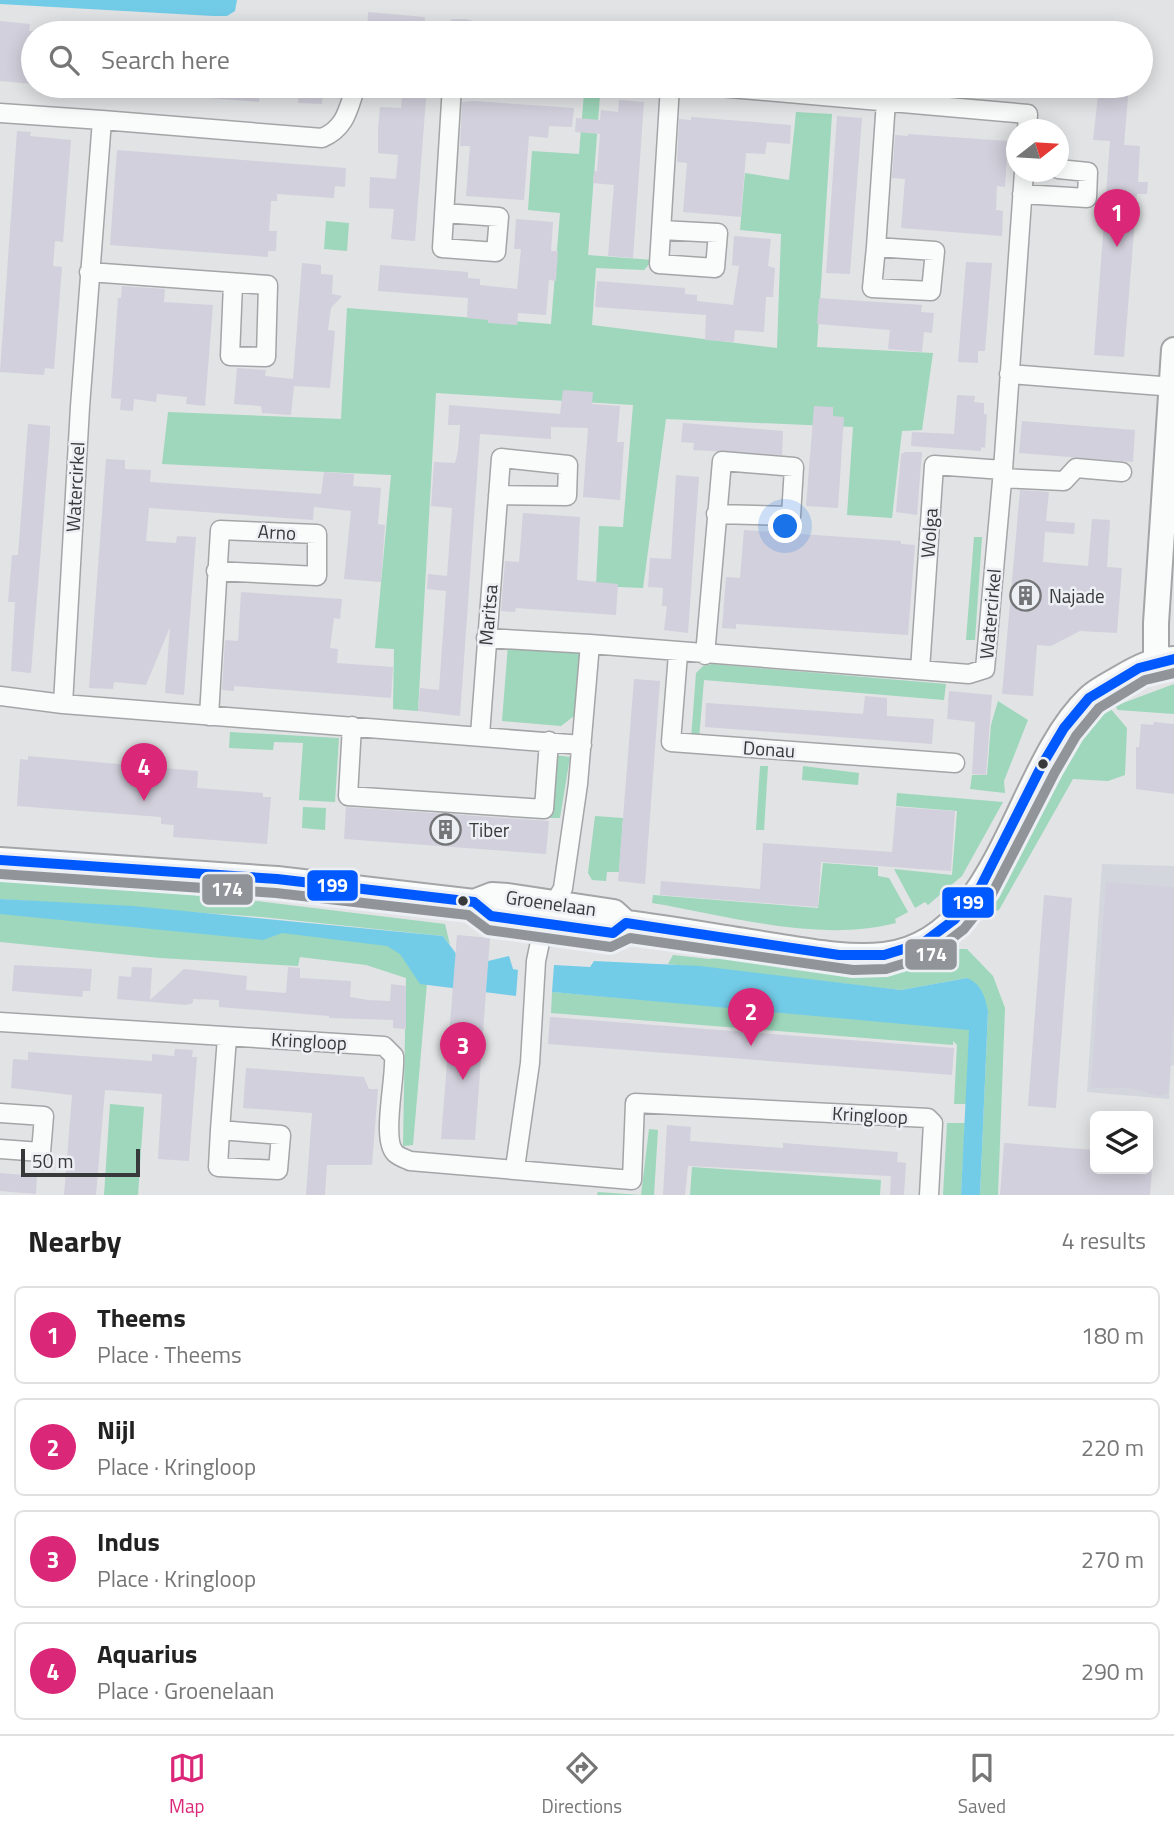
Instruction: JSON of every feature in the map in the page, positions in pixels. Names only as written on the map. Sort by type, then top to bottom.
[{"type":"street","points":[[0,113],[322,138],[334,133],[344,123],[352,98]]},
{"type":"street","points":[[444,213],[451,98]]},
{"type":"street","points":[[662,230],[669,98]]},
{"type":"street","points":[[850,98],[1028,114],[1028,119]]},
{"type":"street","points":[[876,247],[886,101]]},
{"type":"street","name":"Watercirkel","points":[[62,704],[89,272],[102,120]]},
{"type":"street","points":[[1022,194],[1087,198],[1088,172],[1069,170]]},
{"type":"street","name":"Watercirkel","points":[[486,638],[969,674],[985,669],[1023,182]]},
{"type":"street","points":[[89,272],[233,284]]},
{"type":"street","points":[[1165,659],[1156,623],[1174,350]]},
{"type":"street","points":[[1009,374],[1173,386]]},
{"type":"street","points":[[705,655],[716,514],[722,461],[794,467],[791,516],[716,514]]},
{"type":"street","name":"Wolga","points":[[919,670],[934,465],[1002,474]]},
{"type":"street","points":[[1002,474],[1064,481],[1076,468],[1122,472]]},
{"type":"street","name":"Maritsa","points":[[480,735],[498,495]]},
{"type":"street","name":"Arno","points":[[209,716],[216,571],[219,530],[317,534],[317,576],[216,571]]},
{"type":"street","points":[[514,1168],[530,1063],[536,961],[550,913],[563,888],[582,745],[590,645]]},
{"type":"street","name":"Donau","points":[[678,654],[671,741],[955,763]]},
{"type":"street","name":"Groenelaan","points":[[0,860],[277,879],[474,902],[492,895],[550,913],[614,912],[626,923],[814,952],[885,955],[922,943],[955,920],[973,900],[1044,761],[1088,699],[1165,659]]},
{"type":"street","points":[[0,696],[62,704],[582,745]]},
{"type":"street","points":[[352,726],[348,796],[544,809],[549,741]]},
{"type":"street","points":[[0,1041],[1,1022]]},
{"type":"street","name":"Kringloop","points":[[1,1022],[384,1046],[394,1056],[388,1141],[395,1153],[410,1161],[632,1180],[635,1103],[928,1118],[933,1123],[929,1195]]},
{"type":"street","points":[[220,1130],[227,1037]]},
{"type":"street","points":[[0,1113],[44,1116],[41,1152],[0,1149]]},
{"type":"shaded area","points":[[1102,864],[1174,866],[1174,1065],[1171,1066],[1169,1099],[1087,1092]]},
{"type":"green space","points":[[584,98],[600,98],[588,255],[653,260],[644,270],[596,268],[592,325],[777,348],[781,234],[740,230],[745,173],[789,180],[796,112],[832,114],[817,347],[933,353],[922,430],[902,431],[892,518],[847,515],[853,427],[666,419],[643,588],[596,586],[599,526],[623,527],[633,405],[436,393],[418,711],[393,709],[394,649],[375,648],[391,475],[162,464],[168,412],[341,419],[347,308],[551,324],[560,213],[528,210],[532,151],[579,154]]},
{"type":"green space","points":[[326,221],[349,223],[347,251],[324,249]]},
{"type":"green space","points":[[974,537],[982,537],[975,640],[966,640]]},
{"type":"green space","points":[[508,645],[580,650],[574,716],[561,726],[502,721]]},
{"type":"green space","points":[[712,664],[946,684],[944,700],[704,680],[699,739],[691,739],[696,673],[703,666]]},
{"type":"green space","points":[[1174,684],[1174,714],[1118,710],[1115,706]]},
{"type":"green space","points":[[998,701],[1028,720],[1004,781],[1005,793],[970,789],[972,775],[987,775],[991,725]]},
{"type":"green space","points":[[1110,708],[1127,728],[1125,775],[1108,781],[1073,779],[999,910],[989,913],[1067,751],[1091,723]]},
{"type":"green space","points":[[230,732],[339,738],[335,802],[299,800],[303,743],[274,742],[273,750],[229,748]]},
{"type":"green space","points":[[555,755],[570,757],[560,818],[550,818]]},
{"type":"green space","points":[[760,766],[768,766],[764,830],[756,830]]},
{"type":"green space","points":[[803,766],[859,773],[858,785],[802,780]]},
{"type":"green space","points":[[897,793],[1003,802],[962,876],[928,905],[925,902],[915,908],[894,869],[952,875],[957,811],[896,806]]},
{"type":"green space","points":[[303,807],[326,808],[325,830],[302,828]]},
{"type":"green space","points":[[595,816],[623,818],[619,872],[607,872],[606,881],[592,880],[588,873]]},
{"type":"green space","points":[[823,863],[878,867],[878,876],[889,878],[908,912],[895,919],[896,923],[866,928],[805,929],[652,903],[653,895],[818,908]]},
{"type":"green space","points":[[0,881],[222,897],[445,924],[450,945],[443,936],[262,917],[0,899]]},
{"type":"green space","points":[[0,913],[283,931],[388,944],[405,954],[427,983],[413,1145],[403,1146],[406,978],[366,965],[300,957],[298,966],[160,958],[0,942]]},
{"type":"green space","points":[[959,949],[967,949],[993,976],[1005,1008],[998,1195],[980,1195],[988,1011],[967,978],[901,990],[668,964],[673,955],[709,959],[800,950],[824,962],[868,973],[920,967]]},
{"type":"green space","points":[[552,992],[962,1027],[969,1030],[971,1039],[966,1104],[954,1104],[957,1045],[953,1041],[953,1045],[551,1013]]},
{"type":"green space","points":[[110,1104],[144,1107],[138,1195],[104,1195]]},
{"type":"green space","points":[[947,1123],[965,1123],[961,1195],[943,1195]]},
{"type":"green space","points":[[649,1129],[658,1130],[654,1195],[641,1195]]},
{"type":"green space","points":[[692,1167],[881,1180],[880,1195],[690,1195]]},
{"type":"green space","points":[[598,1192],[641,1195],[597,1195]]},
{"type":"water","points":[[0,0],[237,0],[235,11],[227,16],[213,16],[0,4]]},
{"type":"water","points":[[0,899],[133,906],[443,936],[460,959],[488,961],[509,956],[513,969],[518,970],[516,996],[420,984],[400,954],[387,946],[282,933],[263,940],[0,914]]},
{"type":"water","points":[[594,961],[700,966],[901,990],[967,978],[972,981],[982,991],[988,1011],[980,1195],[961,1195],[969,1030],[552,992],[554,965],[590,967]]},
{"type":"building","points":[[368,12],[425,17],[425,21],[368,21]]},
{"type":"building","points":[[466,19],[474,21],[451,21]]},
{"type":"building","points":[[0,21],[21,23],[21,83],[0,81]]},
{"type":"building","points":[[209,98],[259,98],[259,102]]},
{"type":"building","points":[[299,98],[323,98],[322,104],[298,103]]},
{"type":"building","points":[[402,98],[426,98],[415,241],[391,239],[394,209],[369,208],[370,177],[396,179],[398,155],[378,153],[380,107],[401,108]]},
{"type":"building","points":[[1098,98],[1128,98],[1124,145],[1140,146],[1138,182],[1148,182],[1147,194],[1137,194],[1124,357],[1094,355],[1110,141],[1093,140]]},
{"type":"building","points":[[619,100],[644,102],[633,258],[608,256],[614,185],[593,183],[594,171],[597,171],[600,134],[575,132],[576,118],[600,120],[601,110],[618,112]]},
{"type":"building","points":[[462,102],[574,108],[572,127],[549,126],[548,138],[529,136],[524,200],[466,196],[470,146],[460,146]]},
{"type":"building","points":[[837,116],[862,118],[850,274],[826,273]]},
{"type":"building","points":[[691,117],[791,125],[790,144],[767,142],[765,154],[746,153],[741,217],[683,212],[687,163],[677,162],[679,119],[691,120]]},
{"type":"building","points":[[17,131],[31,132],[30,136],[71,140],[63,242],[55,241],[53,266],[62,267],[54,369],[45,368],[44,375],[0,372]]},
{"type":"building","points":[[895,135],[1006,141],[1005,187],[997,186],[996,210],[1003,211],[1002,236],[901,228],[905,179],[892,178]]},
{"type":"building","points":[[117,150],[346,168],[345,187],[335,186],[334,198],[277,194],[277,201],[271,201],[269,231],[277,231],[276,251],[268,251],[268,257],[110,245]]},
{"type":"building","points":[[516,219],[553,222],[551,251],[558,251],[556,281],[549,280],[546,315],[518,313],[517,325],[488,323],[488,320],[467,318],[468,298],[378,291],[380,265],[468,272],[468,278],[480,279],[480,285],[517,289],[521,249],[514,249]]},
{"type":"building","points":[[734,236],[771,239],[768,266],[775,268],[773,297],[766,297],[764,332],[735,330],[734,342],[705,340],[706,315],[595,307],[597,281],[685,288],[685,294],[697,295],[697,301],[733,305],[739,266],[732,265]]},
{"type":"building","points":[[966,262],[992,263],[985,351],[978,351],[978,363],[958,362]]},
{"type":"building","points":[[302,263],[321,265],[321,274],[333,275],[332,294],[342,296],[331,308],[328,330],[335,331],[330,388],[294,386],[291,415],[262,413],[261,406],[234,404],[237,368],[266,370],[265,376],[293,379]]},
{"type":"building","points":[[122,286],[165,289],[164,302],[213,305],[205,406],[186,404],[187,397],[157,394],[156,402],[134,399],[133,411],[120,410],[121,399],[111,398],[118,298],[121,298]]},
{"type":"building","points":[[819,298],[922,305],[921,312],[934,313],[932,333],[924,332],[922,352],[888,349],[890,330],[817,324]]},
{"type":"building","points":[[563,390],[593,392],[592,404],[620,406],[617,442],[624,442],[620,500],[583,497],[588,428],[551,427],[551,439],[480,434],[460,716],[418,711],[420,688],[439,690],[446,591],[427,589],[428,574],[447,576],[452,508],[431,506],[434,462],[455,463],[458,451],[460,425],[448,425],[449,405],[560,414]]},
{"type":"building","points":[[957,395],[975,396],[974,402],[984,403],[984,414],[987,414],[985,448],[981,447],[981,451],[911,446],[912,432],[954,434]]},
{"type":"building","points":[[814,406],[833,407],[833,416],[844,417],[838,508],[806,506]]},
{"type":"building","points":[[1022,421],[1135,430],[1133,462],[1019,453]]},
{"type":"building","points":[[683,423],[783,431],[782,455],[693,450],[694,443],[681,442]]},
{"type":"building","points":[[28,424],[50,426],[31,673],[11,671],[15,602],[8,602],[12,555],[18,555]]},
{"type":"building","points":[[922,452],[917,515],[896,512],[901,454]]},
{"type":"building","points":[[106,459],[125,460],[125,469],[151,470],[150,482],[321,494],[324,472],[354,474],[353,486],[381,488],[378,524],[385,525],[381,582],[344,579],[351,511],[314,507],[313,520],[149,508],[146,541],[176,543],[177,536],[196,537],[184,695],[165,693],[170,627],[146,685],[114,682],[113,689],[89,688]]},
{"type":"building","points":[[676,475],[699,477],[688,633],[664,630],[667,606],[662,606],[663,588],[648,587],[650,558],[671,559]]},
{"type":"building","points":[[1020,490],[1049,492],[1046,521],[1075,523],[1074,534],[1045,532],[1043,562],[1088,566],[1092,519],[1110,520],[1107,567],[1122,568],[1117,633],[1080,631],[1051,646],[1037,645],[1033,696],[1002,694]]},
{"type":"building","points":[[523,513],[580,517],[577,580],[618,584],[616,615],[516,608],[515,612],[501,611],[505,561],[519,562]]},
{"type":"building","points":[[744,530],[901,541],[901,544],[915,545],[908,635],[736,624],[736,629],[722,628],[726,577],[740,578]]},
{"type":"building","points":[[241,592],[342,599],[340,619],[334,618],[330,648],[338,649],[337,663],[393,667],[391,698],[234,686],[234,691],[222,690],[225,640],[238,641]]},
{"type":"building","points":[[634,679],[660,681],[645,884],[618,881]]},
{"type":"building","points":[[949,691],[992,695],[986,775],[972,774],[975,722],[947,719]]},
{"type":"building","points":[[865,696],[887,698],[887,716],[934,719],[932,744],[705,727],[706,703],[863,714]]},
{"type":"building","points":[[1154,722],[1174,724],[1174,794],[1136,789],[1136,747],[1139,747],[1141,724],[1153,725]]},
{"type":"building","points":[[28,756],[198,771],[197,788],[263,793],[263,797],[271,797],[267,844],[173,837],[174,825],[161,824],[161,817],[17,806],[20,759],[28,760]]},
{"type":"building","name":"Tiber","points":[[346,807],[549,821],[546,854],[344,839]]},
{"type":"building","points":[[896,807],[955,811],[951,871],[821,862],[818,907],[660,895],[661,881],[760,889],[763,843],[892,852]]},
{"type":"building","points":[[1106,882],[1174,887],[1174,1012],[1168,1093],[1159,1096],[1130,1088],[1091,1088]]},
{"type":"building","points":[[1044,895],[1072,898],[1056,1108],[1028,1106]]},
{"type":"building","points":[[457,935],[490,938],[475,1140],[441,1139]]},
{"type":"building","points":[[14,965],[92,969],[90,991],[83,991],[82,997],[12,991]]},
{"type":"building","points":[[132,967],[152,968],[150,1000],[184,969],[247,976],[246,990],[286,993],[288,967],[300,968],[300,978],[351,981],[350,997],[368,1000],[390,1001],[391,984],[406,986],[406,1029],[393,1028],[393,1020],[329,1018],[219,1007],[219,1000],[193,999],[193,1003],[186,1005],[117,999],[119,976],[131,977]]},
{"type":"building","points":[[550,1017],[954,1048],[952,1075],[548,1044]]},
{"type":"building","points":[[175,1049],[193,1050],[192,1057],[197,1057],[189,1161],[158,1159],[162,1094],[105,1090],[96,1195],[64,1195],[72,1095],[11,1088],[13,1059],[28,1060],[28,1052],[152,1061],[152,1054],[174,1056]]},
{"type":"building","points":[[246,1068],[364,1077],[369,1089],[378,1089],[372,1165],[327,1165],[325,1195],[306,1195],[312,1113],[243,1108]]},
{"type":"building","points":[[667,1125],[691,1127],[690,1141],[783,1148],[783,1143],[898,1152],[897,1162],[906,1163],[904,1195],[890,1195],[891,1176],[688,1166],[685,1195],[663,1195]]},
{"type":"building","points":[[1004,1143],[1090,1150],[1090,1174],[1152,1174],[1150,1195],[1000,1195]]},
{"type":"building","points":[[0,1173],[37,1176],[36,1194],[0,1191]]},
{"type":"transit line","name":"199","points":[[0,860],[277,879],[474,902],[491,916],[613,933],[626,923],[839,955],[884,955],[923,943],[955,919],[981,886],[1042,765],[1064,728],[1089,698],[1139,668],[1174,659]]},
{"type":"transit line","name":"174","points":[[0,874],[276,893],[468,915],[488,930],[611,947],[630,938],[853,970],[886,969],[929,956],[964,929],[992,894],[1055,772],[1076,736],[1099,708],[1145,680],[1174,673]]},
{"type":"place","name":"Theems","points":[[1117,247]]},
{"type":"place","name":"Najade","points":[[1026,596]]},
{"type":"place","name":"Aquarius","points":[[144,801]]},
{"type":"place","name":"Tiber","points":[[446,830]]},
{"type":"place","name":"Nijl","points":[[751,1046]]},
{"type":"place","name":"Indus","points":[[463,1080]]}]
